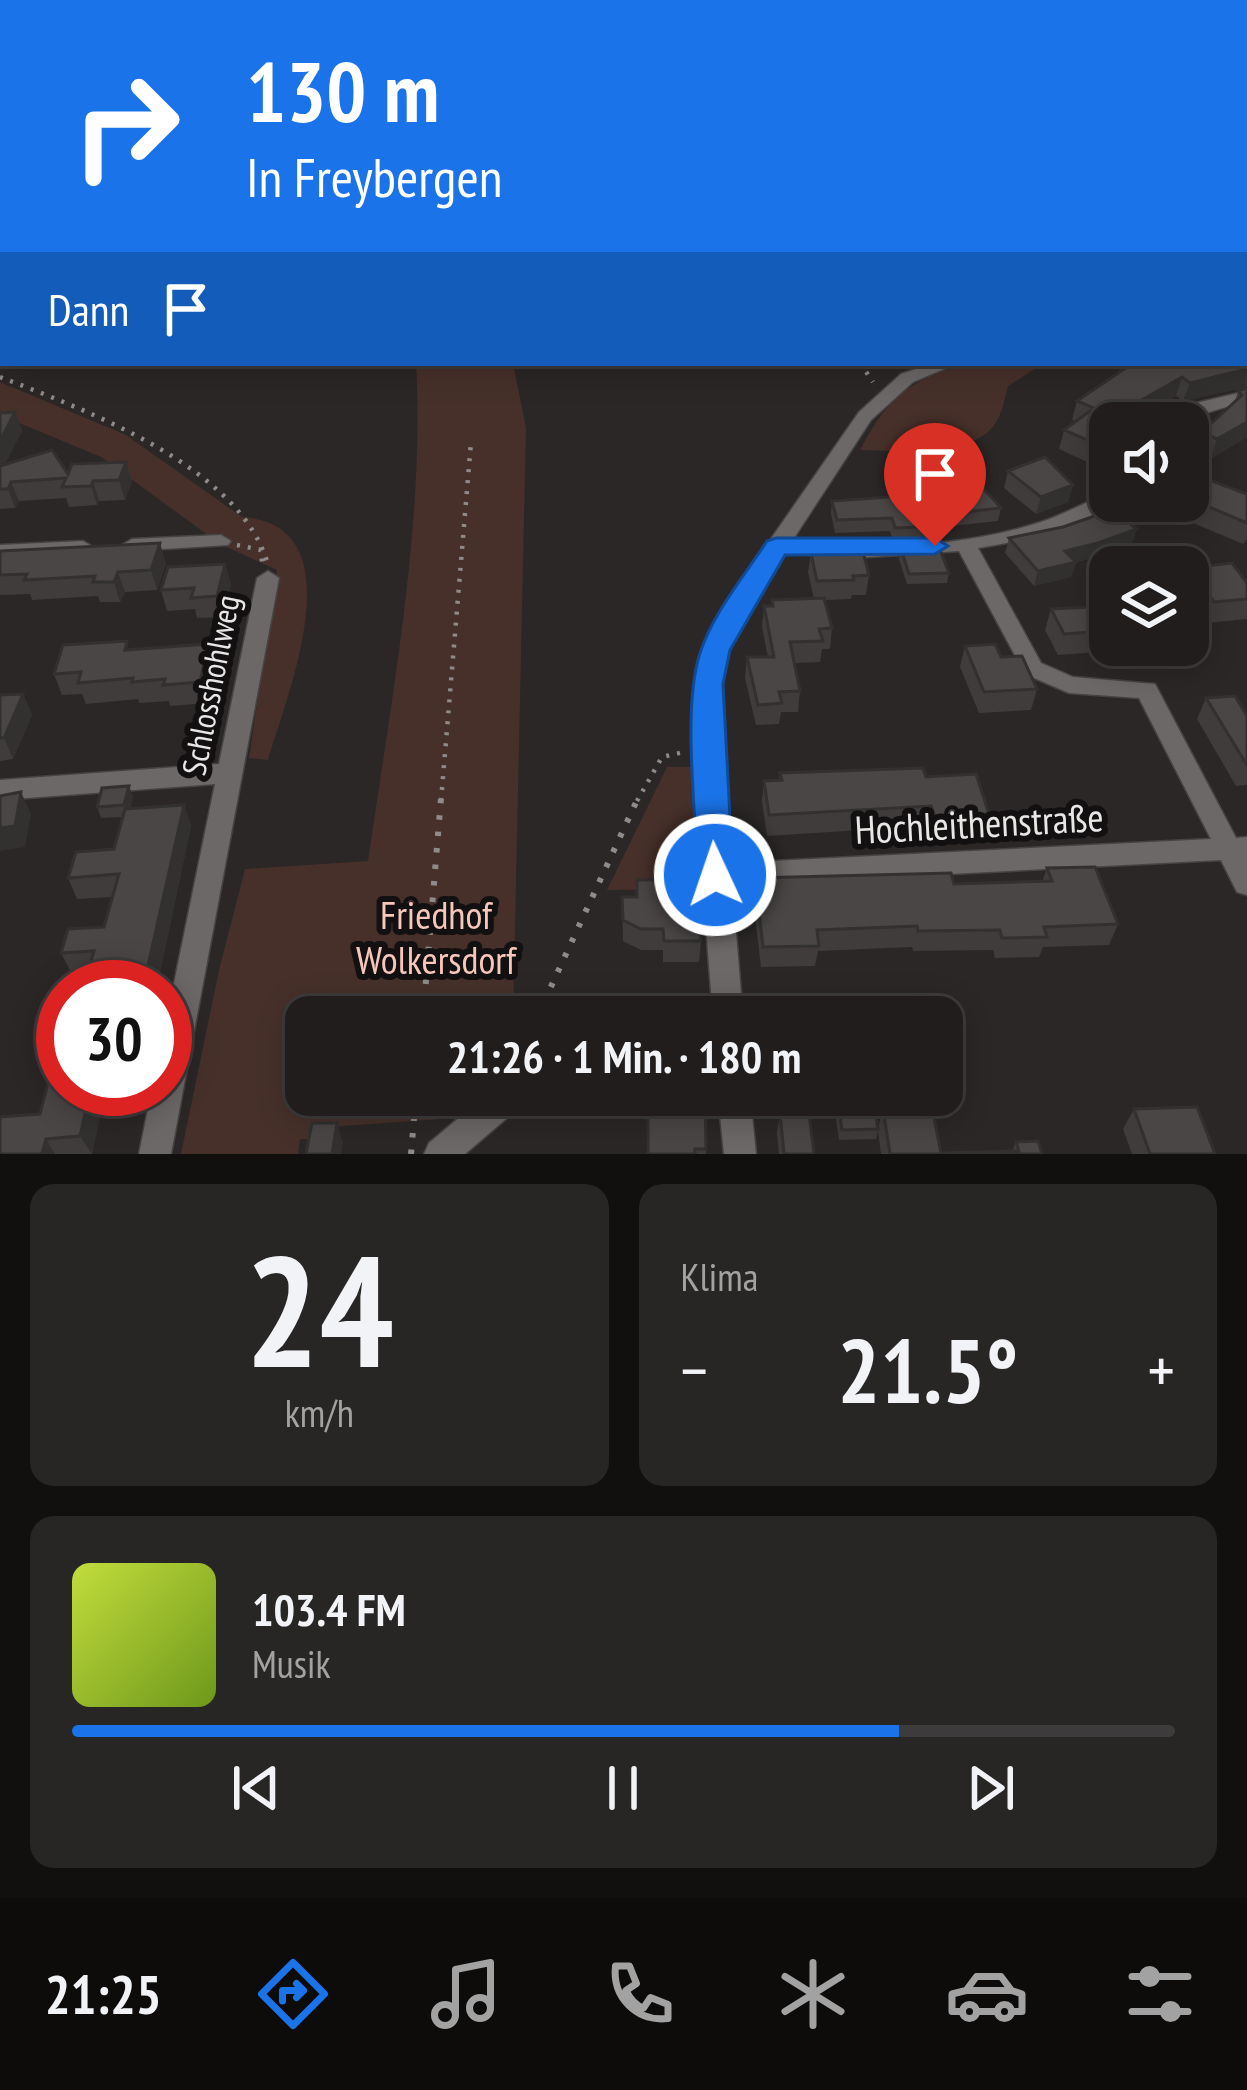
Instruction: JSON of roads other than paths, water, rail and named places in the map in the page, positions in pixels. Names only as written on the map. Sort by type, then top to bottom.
[{"type":"street","points":[[726,996],[708,751],[707,699],[715,650],[814,488],[884,394],[907,378],[941,366]]},
{"type":"street","points":[[1209,405],[1247,396]]},
{"type":"street","points":[[776,547],[966,544],[1034,532],[1089,511]]},
{"type":"street","points":[[0,550],[221,542]]},
{"type":"street","points":[[966,544],[1033,668],[1069,685],[1147,690],[1238,849],[1247,884]]},
{"type":"street","name":"Schlosshohlweg","points":[[155,1154],[268,578]]},
{"type":"street","points":[[0,790],[229,773]]},
{"type":"street","name":"Hochleithenstraße","points":[[715,875],[1238,849]]},
{"type":"street","points":[[440,1154],[485,1116]]},
{"type":"street","points":[[736,1116],[740,1154]]},
{"type":"park label","name":"Friedhof Wolkersdorf","points":[[436,936]]}]
